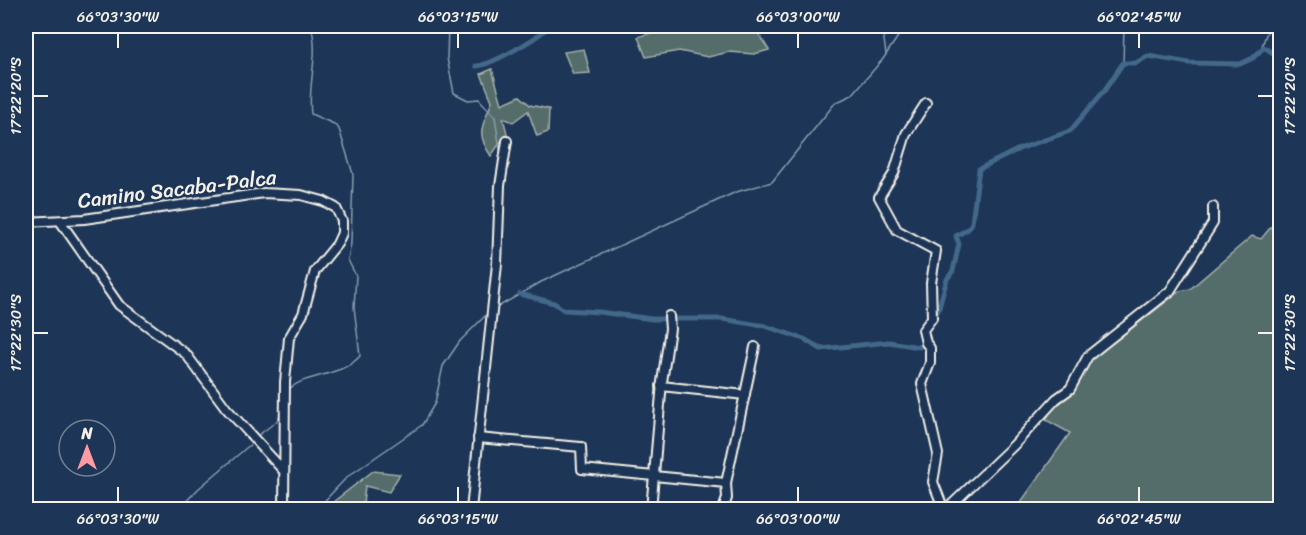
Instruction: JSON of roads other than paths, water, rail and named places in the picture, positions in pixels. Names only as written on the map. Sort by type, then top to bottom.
[{"type":"street","points":[[926,104],[906,134],[894,173],[879,197],[897,230],[936,251],[931,283],[932,318],[923,330],[926,343],[930,348],[930,363],[922,384],[938,454],[933,482],[945,510],[1014,445],[1056,399],[1070,389],[1088,356],[1170,291],[1213,223],[1213,207]]},
{"type":"street","points":[[471,510],[497,264],[500,186],[507,141]]},
{"type":"street","name":"Camino Sacaba-Palca","points":[[26,222],[60,221],[264,193],[301,195],[323,201],[336,208],[342,221],[342,233],[315,271],[303,314],[289,338],[283,470],[284,510]]},
{"type":"street","points":[[60,221],[119,305],[186,354],[226,408],[283,470]]},
{"type":"street","points":[[651,510],[661,386],[670,329],[669,315]]},
{"type":"street","points":[[723,510],[727,498],[726,483],[755,347]]},
{"type":"street","points":[[661,386],[745,395]]},
{"type":"street","points":[[478,438],[581,447],[582,469],[726,483]]},
{"type":"waterway","points":[[288,391],[302,381],[342,368],[360,356],[354,307],[356,276],[348,260],[351,243],[353,174],[339,129],[334,124],[311,114],[314,59],[311,26]]},
{"type":"waterway","points":[[448,26],[447,58],[454,93],[468,100],[479,99],[495,117],[501,156]]},
{"type":"waterway","points":[[476,66],[514,50],[549,26]]},
{"type":"waterway","points":[[882,26],[886,54]]},
{"type":"waterway","points":[[496,308],[541,282],[736,192],[772,182],[835,103],[852,95],[883,59],[905,26]]},
{"type":"waterway","points":[[1123,63],[1124,26]]},
{"type":"waterway","points":[[1261,49],[1269,26]]},
{"type":"waterway","points":[[930,317],[938,311],[947,279],[953,271],[959,244],[956,236],[968,229],[972,223],[979,169],[1019,149],[1070,131],[1104,91],[1123,63],[1136,63],[1148,56],[1189,63],[1240,64],[1253,58],[1264,47],[1280,58]]},
{"type":"waterway","points":[[520,294],[554,303],[564,310],[652,319],[722,319],[765,326],[804,339],[821,349],[889,342],[919,347],[924,344]]},
{"type":"waterway","points":[[316,510],[347,477],[422,425],[435,403],[443,366],[460,341],[489,312]]},
{"type":"waterway","points":[[257,436],[276,422],[281,413]]},
{"type":"waterway","points":[[178,510],[198,489],[252,443]]}]
